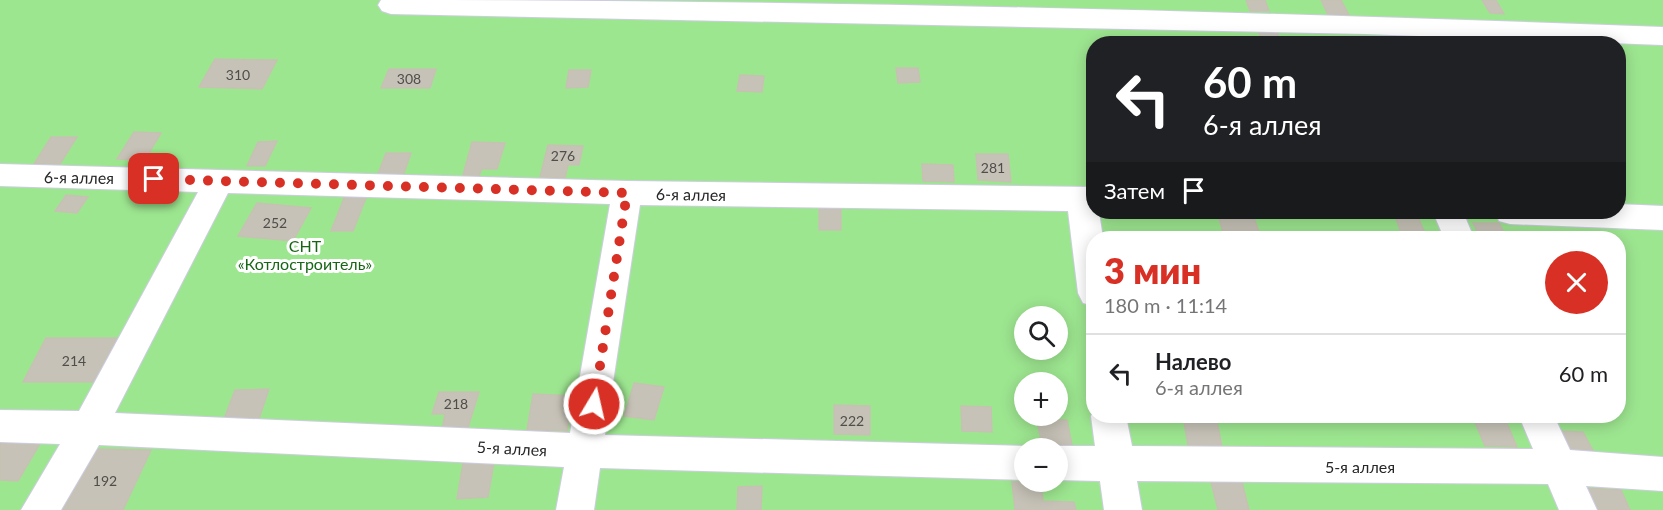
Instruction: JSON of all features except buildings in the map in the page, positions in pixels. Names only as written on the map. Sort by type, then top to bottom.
[{"type":"street","points":[[391,5],[1369,34],[1663,36]]},
{"type":"street","name":"6-я аллея","points":[[0,175],[627,193],[1086,199]]},
{"type":"street","points":[[40,510],[89,428],[220,180]]},
{"type":"street","points":[[576,510],[627,193]]},
{"type":"street","points":[[1626,217],[1663,218]]},
{"type":"street","points":[[1110,423],[1123,510]]},
{"type":"street","points":[[1539,423],[1578,510]]},
{"type":"street","name":"5-я аллея","points":[[0,426],[89,428],[587,452],[1014,463]]},
{"type":"street","name":"5-я аллея","points":[[1068,463],[1558,468],[1663,474]]},
{"type":"green space","name":"СНТ «Котлостроитель»","points":[[0,0],[1663,0],[1663,510],[0,510]]},
{"type":"route","points":[[154,179],[627,193],[594,404]]}]
